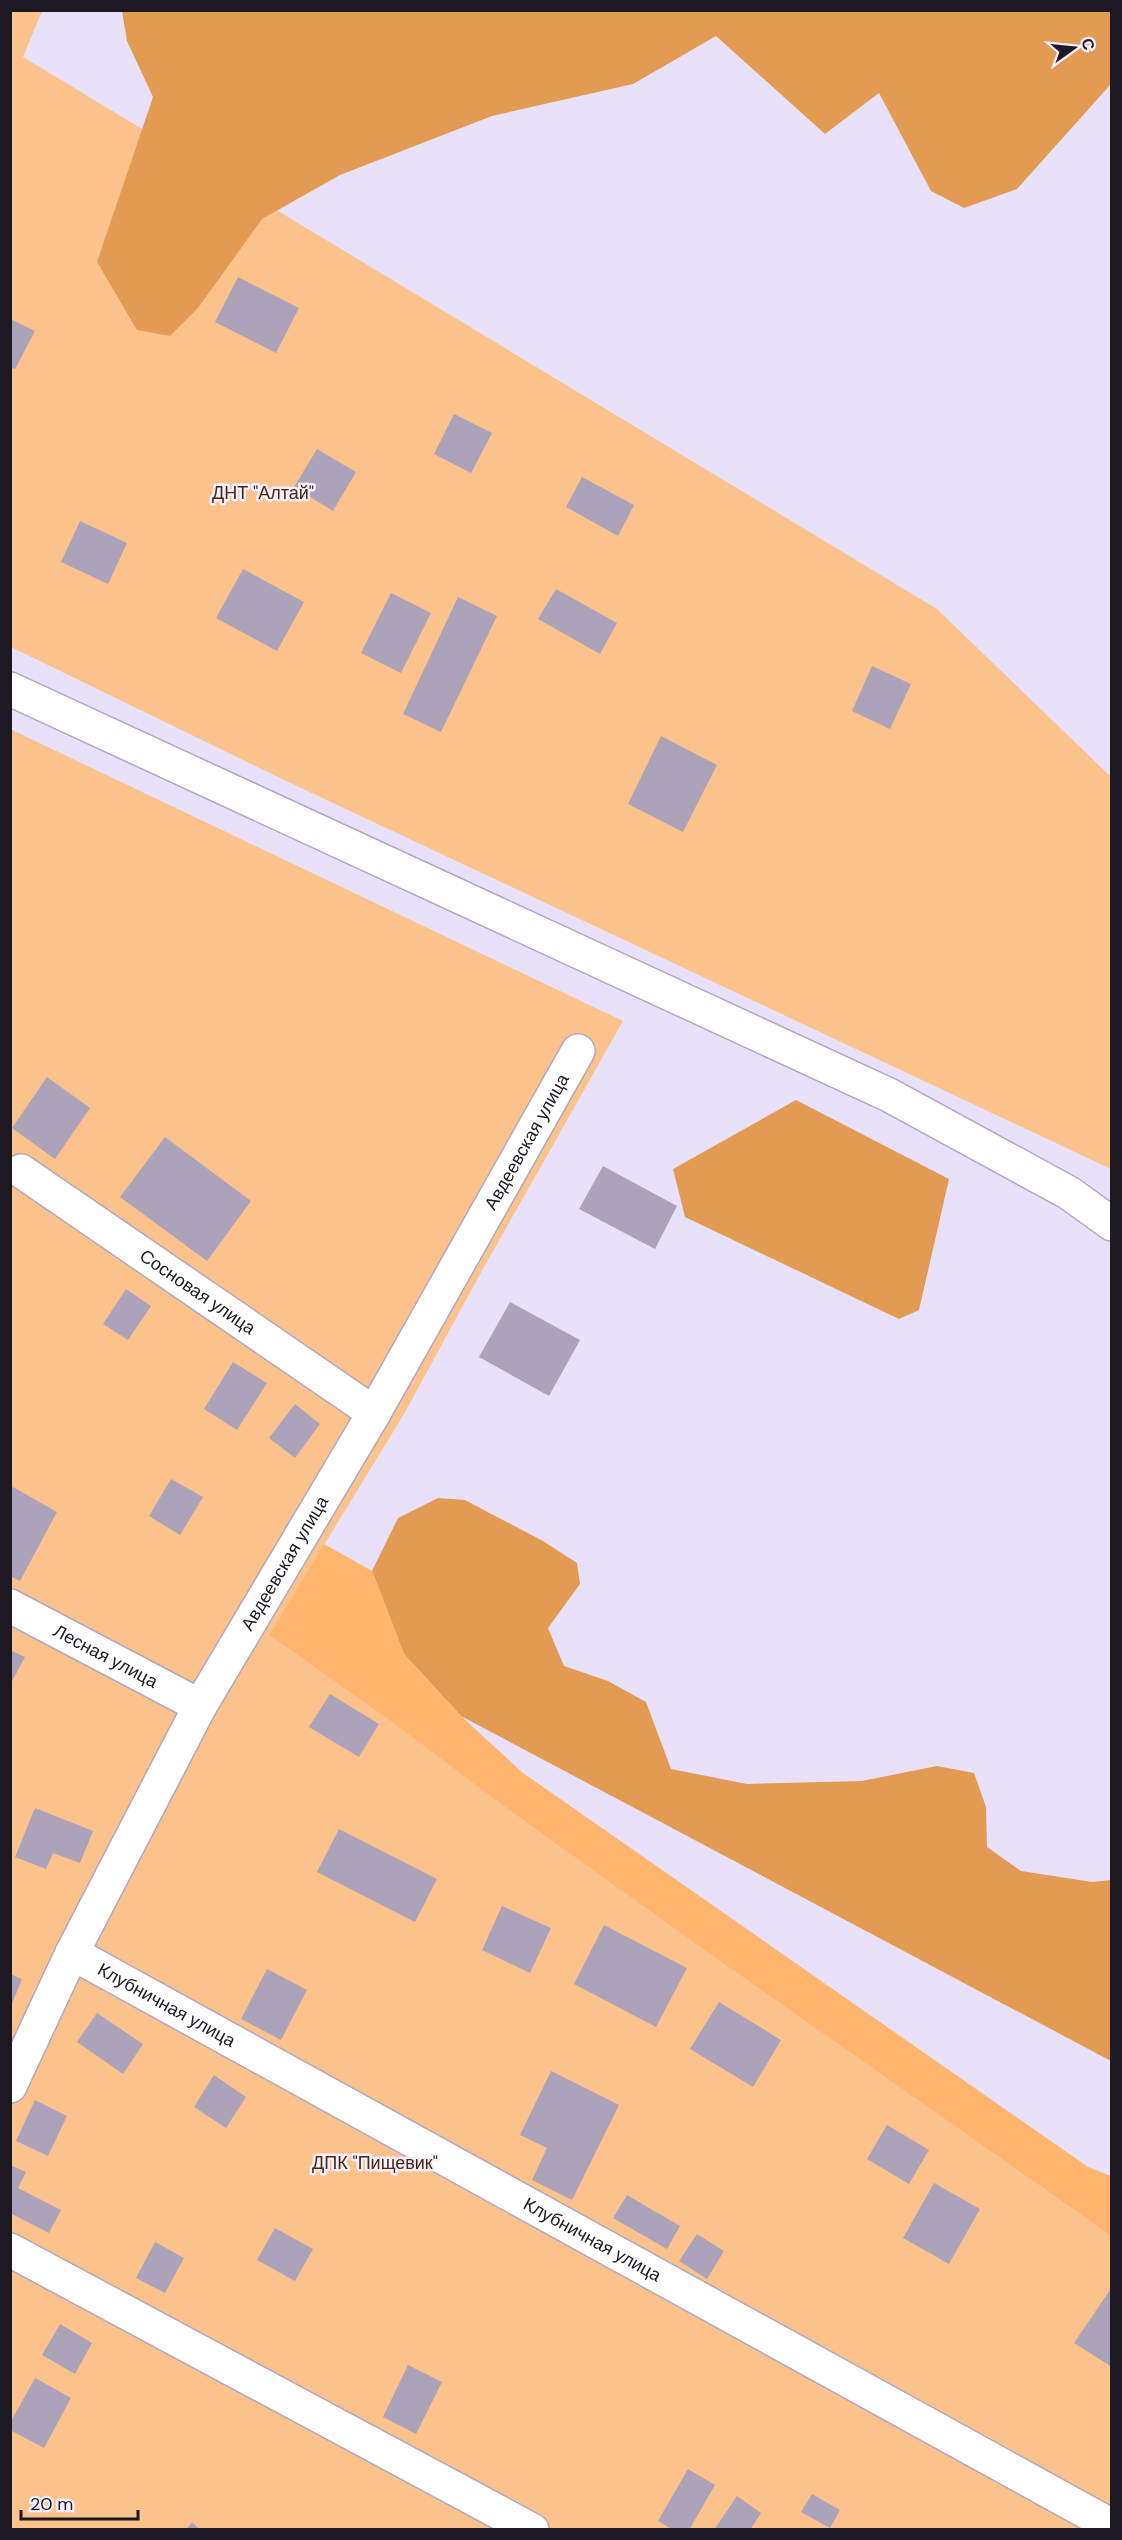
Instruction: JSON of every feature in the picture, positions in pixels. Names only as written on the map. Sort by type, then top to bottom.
[{"type":"street","points":[[10,689],[889,1095],[1069,1193],[1112,1224]]},
{"type":"street","name":"Авдеевская улица","points":[[10,2086],[72,1953],[200,1706],[374,1413],[579,1051]]},
{"type":"street","name":"Сосновая улица","points":[[21,1171],[374,1413]]},
{"type":"street","name":"Лесная улица","points":[[10,1606],[200,1706]]},
{"type":"street","name":"Клубничная улица","points":[[72,1953],[1112,2526]]},
{"type":"street","points":[[10,2250],[532,2529]]},
{"type":"green space","name":"ДНТ \"Алтай\"","points":[[10,11],[42,11],[23,57],[937,609],[1111,777],[1111,1169],[282,779],[11,647]]},
{"type":"green space","name":"ДПК \"Пищевик\"","points":[[10,729],[623,1021],[404,1414],[269,1635],[714,1957],[1111,2236],[1111,2529],[11,2529]]},
{"type":"shaded area","points":[[122,11],[1111,11],[1111,84],[1017,189],[964,208],[931,191],[879,93],[825,134],[716,36],[633,84],[492,116],[340,175],[262,219],[198,308],[170,336],[137,330],[97,262],[153,97],[127,41]]},
{"type":"shaded area","points":[[796,1100],[949,1179],[919,1310],[899,1319],[685,1217],[673,1169]]},
{"type":"shaded area","points":[[438,1498],[465,1500],[543,1541],[577,1563],[580,1584],[548,1628],[564,1666],[608,1681],[646,1702],[671,1769],[747,1784],[862,1781],[937,1766],[974,1773],[986,1807],[987,1847],[1021,1871],[1092,1882],[1111,1880],[1111,2061],[461,1716],[404,1654],[372,1571],[398,1518]]},
{"type":"shaded area","points":[[324,1544],[372,1571],[404,1654],[461,1716],[523,1773],[1088,2167],[1111,2176],[1111,2236],[714,1957],[269,1635]]},
{"type":"building","points":[[238,277],[299,308],[276,353],[215,322]]},
{"type":"building","points":[[10,319],[35,331],[15,369],[10,367]]},
{"type":"building","points":[[454,414],[492,433],[471,473],[434,454]]},
{"type":"building","points":[[317,449],[356,472],[333,511],[294,487]]},
{"type":"building","points":[[582,477],[634,505],[618,536],[566,507]]},
{"type":"building","points":[[80,521],[127,543],[108,584],[61,562]]},
{"type":"building","points":[[243,569],[304,602],[277,651],[216,618]]},
{"type":"building","points":[[556,589],[617,623],[600,654],[538,619]]},
{"type":"building","points":[[391,593],[431,613],[401,673],[361,653]]},
{"type":"building","points":[[458,597],[497,616],[441,732],[403,714]]},
{"type":"building","points":[[872,666],[911,684],[890,729],[852,711]]},
{"type":"building","points":[[661,736],[717,765],[683,832],[628,804]]},
{"type":"building","points":[[47,1077],[90,1108],[55,1159],[12,1128]]},
{"type":"building","points":[[165,1137],[251,1201],[207,1261],[120,1197]]},
{"type":"building","points":[[603,1166],[677,1206],[655,1249],[579,1209]]},
{"type":"building","points":[[126,1289],[151,1306],[128,1340],[103,1324]]},
{"type":"building","points":[[510,1302],[580,1340],[549,1396],[479,1357]]},
{"type":"building","points":[[233,1362],[267,1383],[237,1430],[204,1409]]},
{"type":"building","points":[[295,1404],[320,1424],[295,1458],[269,1438]]},
{"type":"building","points":[[171,1479],[203,1497],[180,1535],[149,1516]]},
{"type":"building","points":[[13,1487],[57,1512],[20,1581],[10,1576],[10,1491]]},
{"type":"building","points":[[10,1650],[25,1657],[10,1685]]},
{"type":"building","points":[[330,1694],[379,1724],[359,1757],[309,1727]]},
{"type":"building","points":[[35,1808],[93,1831],[80,1863],[53,1853],[46,1869],[15,1857]]},
{"type":"building","points":[[339,1829],[437,1879],[415,1922],[317,1872]]},
{"type":"building","points":[[502,1906],[551,1928],[530,1973],[482,1950]]},
{"type":"building","points":[[604,1925],[687,1968],[656,2027],[574,1984]]},
{"type":"building","points":[[267,1969],[307,1990],[281,2040],[241,2019]]},
{"type":"building","points":[[10,1974],[22,1979],[11,2006],[10,2006]]},
{"type":"building","points":[[719,2002],[781,2040],[753,2087],[690,2049]]},
{"type":"building","points":[[97,2013],[143,2044],[123,2074],[77,2042]]},
{"type":"building","points":[[551,2071],[619,2105],[572,2200],[532,2180],[547,2148],[520,2135]]},
{"type":"building","points":[[214,2075],[246,2097],[226,2128],[194,2107]]},
{"type":"building","points":[[35,2100],[67,2116],[48,2156],[16,2141]]},
{"type":"building","points":[[887,2125],[929,2150],[909,2184],[867,2159]]},
{"type":"building","points":[[10,2165],[26,2172],[18,2188],[61,2210],[49,2233],[10,2213]]},
{"type":"building","points":[[934,2183],[980,2209],[949,2264],[903,2238]]},
{"type":"building","points":[[627,2195],[680,2226],[667,2249],[613,2218]]},
{"type":"building","points":[[275,2228],[313,2249],[295,2281],[257,2260]]},
{"type":"building","points":[[697,2234],[724,2251],[707,2279],[679,2261]]},
{"type":"building","points":[[155,2242],[184,2258],[165,2293],[136,2278]]},
{"type":"building","points":[[1112,2287],[1112,2367],[1074,2343]]},
{"type":"building","points":[[60,2324],[92,2343],[75,2374],[42,2355]]},
{"type":"building","points":[[408,2365],[442,2382],[416,2434],[383,2417]]},
{"type":"building","points":[[35,2378],[71,2398],[44,2448],[10,2430],[10,2423]]},
{"type":"building","points":[[688,2469],[715,2485],[689,2530],[673,2530],[658,2521]]},
{"type":"building","points":[[812,2494],[840,2510],[830,2528],[801,2512]]},
{"type":"building","points":[[737,2496],[761,2513],[750,2530],[714,2530]]},
{"type":"building","points":[[192,2522],[200,2530],[186,2530]]}]
